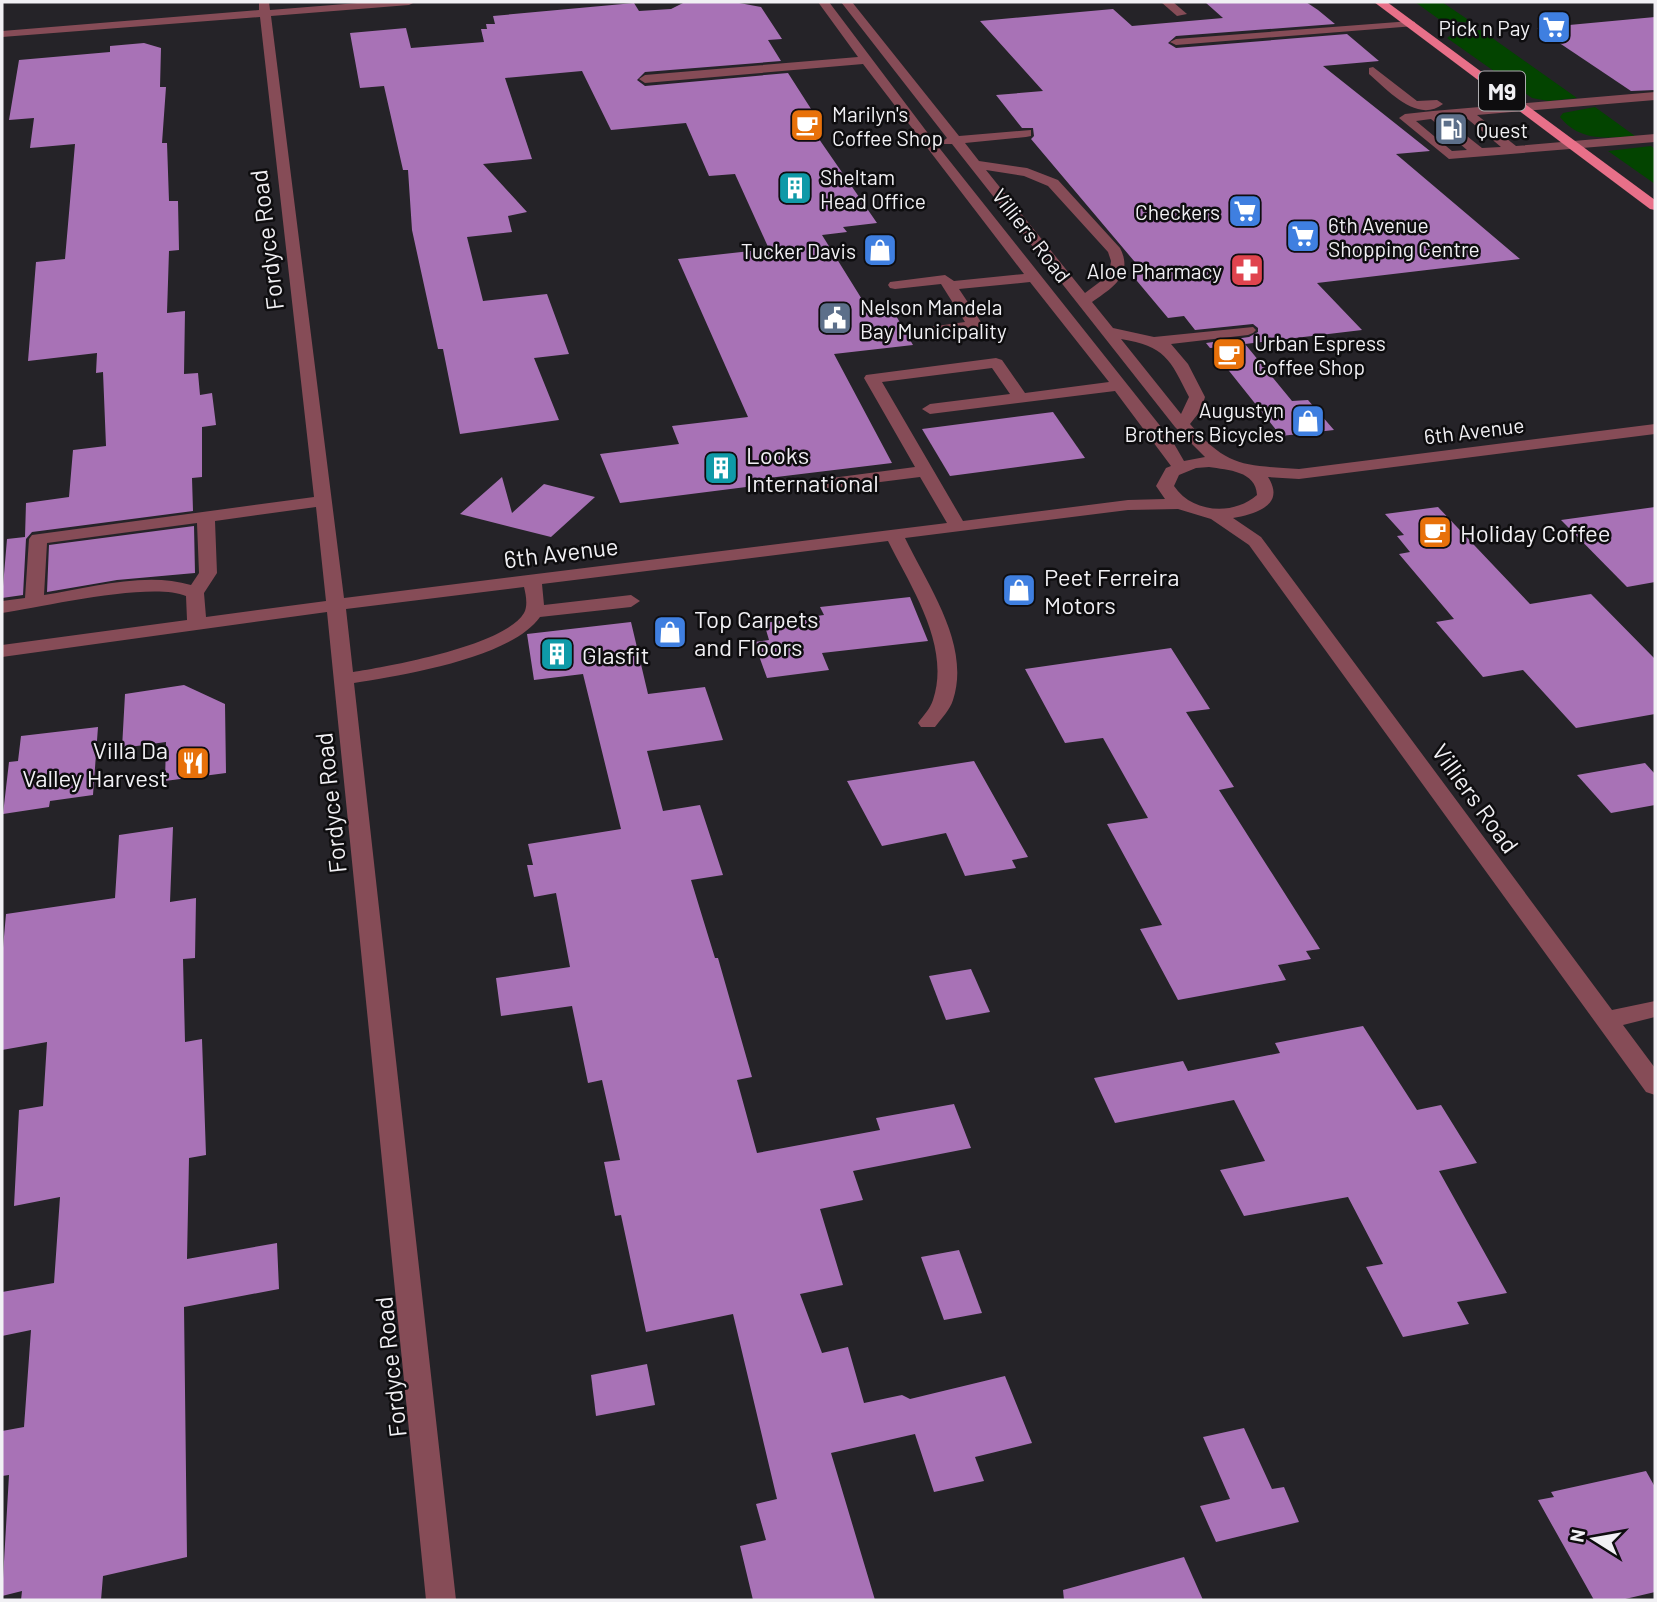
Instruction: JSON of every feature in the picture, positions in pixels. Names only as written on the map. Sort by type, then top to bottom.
[{"type":"main road","name":"M9","points":[[1380,2],[1655,206]]},
{"type":"street","points":[[2,34],[265,7],[409,2]]},
{"type":"street","name":"Villiers Road","points":[[822,2],[1180,467]]},
{"type":"street","name":"Villiers Road","points":[[846,2],[1181,424],[1223,464]]},
{"type":"street","points":[[1167,2],[1181,14]]},
{"type":"street","name":"Fordyce Road","points":[[265,7],[336,605],[441,1600]]},
{"type":"street","points":[[1177,42],[1410,24]]},
{"type":"street","points":[[645,79],[866,60]]},
{"type":"street","points":[[1373,71],[1416,106],[1509,96]]},
{"type":"street","points":[[1655,96],[1405,118],[1449,155],[1655,138]]},
{"type":"street","points":[[1466,112],[1512,149]]},
{"type":"street","points":[[1448,113],[1493,151]]},
{"type":"street","points":[[1433,115],[1478,152]]},
{"type":"street","points":[[929,144],[1026,133]]},
{"type":"street","points":[[977,165],[1027,172],[1053,183],[1115,251],[1120,263],[1119,272],[1083,301]]},
{"type":"street","points":[[950,286],[1034,277]]},
{"type":"street","points":[[895,285],[945,279],[975,325],[927,331]]},
{"type":"street","points":[[1108,332],[1156,341],[1248,330]]},
{"type":"street","points":[[1156,341],[1175,353],[1197,397],[1193,410],[1181,424]]},
{"type":"street","points":[[958,527],[872,378],[996,363],[1021,398]]},
{"type":"street","points":[[930,409],[1119,386]]},
{"type":"street","name":"6th Avenue","points":[[1128,505],[1166,486],[1172,472],[1180,467],[1209,462],[1248,470],[1298,474],[1655,429]]},
{"type":"street","points":[[1248,470],[1264,482],[1267,489]]},
{"type":"street","points":[[809,486],[925,471]]},
{"type":"street","name":"6th Avenue","points":[[2,652],[336,605],[1128,505],[1183,504],[1214,513],[1241,512],[1253,508],[1266,496],[1267,489],[1298,474]]},
{"type":"street","points":[[1166,486],[1168,493],[1183,504]]},
{"type":"street","points":[[34,602],[38,539],[324,501]]},
{"type":"street","points":[[1253,508],[1255,541]]},
{"type":"street","name":"Villiers Road","points":[[1214,513],[1255,541],[1655,1086]]},
{"type":"street","points":[[197,624],[195,593],[208,573],[206,517]]},
{"type":"street","points":[[895,536],[941,635],[947,656],[947,687],[942,703],[928,723]]},
{"type":"street","points":[[344,679],[383,673],[464,653],[513,632],[530,620],[534,612],[535,592],[532,580]]},
{"type":"street","points":[[2,607],[166,585],[182,586],[195,593]]},
{"type":"street","points":[[534,612],[631,601]]},
{"type":"street","points":[[1606,1020],[1655,1009]]},
{"type":"green space","points":[[1415,2],[1442,2],[1473,23],[1440,20]]},
{"type":"green space","points":[[1481,30],[1577,98],[1548,101],[1532,98],[1447,38],[1455,32]]},
{"type":"green space","points":[[1595,107],[1635,136],[1585,135],[1560,117],[1563,113]]},
{"type":"green space","points":[[1651,146],[1655,149],[1655,184],[1608,151]]},
{"type":"building","points":[[685,2],[734,2],[761,7],[782,39],[768,40],[781,61],[645,72],[637,80],[645,86],[788,73],[813,112],[801,113],[877,223],[843,227],[847,232],[822,235],[873,317],[895,314],[913,345],[834,354],[892,463],[759,479],[762,485],[620,503],[600,454],[679,444],[672,426],[748,417],[678,259],[769,249],[735,174],[709,176],[686,123],[611,130],[582,71],[505,78],[532,159],[483,164],[527,212],[508,216],[512,232],[467,237],[483,301],[547,294],[569,354],[534,358],[559,420],[460,434],[443,349],[438,349],[412,230],[408,170],[403,170],[384,86],[360,88],[350,33],[406,28],[411,48],[484,42],[481,29],[487,29],[486,24],[495,24],[493,16],[634,3],[639,11],[671,9]]},
{"type":"building","points":[[1205,2],[1306,2],[1318,10],[1335,24],[1176,36],[1168,43],[1176,48],[1347,34],[1379,61],[1323,66],[1430,151],[1396,154],[1520,259],[1317,283],[1362,330],[1245,344],[1292,401],[1308,400],[1334,430],[1281,436],[1214,352],[1220,347],[1210,348],[1206,343],[1249,337],[1258,332],[1258,328],[1253,324],[1195,330],[1184,316],[1168,318],[1132,275],[1145,274],[1031,139],[1034,136],[1033,128],[1022,128],[996,95],[1043,91],[980,21],[1113,9],[1132,26],[1223,18]]},
{"type":"building","points":[[1655,17],[1655,90],[1631,91],[1537,28]]},
{"type":"building","points":[[144,43],[161,48],[160,87],[166,87],[162,143],[167,143],[169,201],[178,201],[179,250],[169,251],[167,313],[185,311],[184,374],[198,373],[200,395],[212,393],[216,425],[202,427],[202,477],[192,478],[193,511],[32,532],[26,539],[23,595],[2,598],[7,539],[25,537],[26,503],[69,497],[73,450],[106,446],[103,372],[96,373],[97,353],[28,361],[36,262],[65,259],[75,144],[30,148],[34,118],[9,120],[19,60],[110,52],[110,46]]},
{"type":"building","points":[[1053,412],[1085,458],[950,476],[922,429]]},
{"type":"building","points":[[502,477],[512,513],[544,484],[595,497],[551,537],[460,514]]},
{"type":"building","points":[[1438,507],[1530,604],[1591,594],[1655,659],[1655,714],[1576,728],[1523,670],[1483,677],[1436,622],[1454,619],[1399,554],[1410,552],[1397,536],[1404,535],[1385,514]]},
{"type":"building","points":[[1655,507],[1655,582],[1627,587],[1561,520]]},
{"type":"building","points":[[194,526],[195,573],[117,580],[47,592],[49,545]]},
{"type":"building","points":[[910,597],[928,641],[822,653],[829,670],[767,678],[754,642],[769,640],[764,623],[824,615],[820,607]]},
{"type":"building","points":[[631,622],[648,694],[705,687],[723,740],[647,751],[663,811],[700,805],[723,875],[691,880],[715,958],[718,958],[752,1077],[737,1080],[757,1153],[880,1130],[876,1118],[954,1104],[971,1148],[853,1171],[863,1200],[820,1209],[843,1285],[800,1294],[822,1353],[848,1347],[864,1403],[902,1395],[910,1399],[1005,1376],[1032,1443],[975,1457],[984,1481],[934,1492],[915,1434],[831,1453],[875,1600],[753,1600],[740,1546],[766,1540],[756,1504],[777,1499],[733,1314],[646,1332],[621,1215],[615,1216],[604,1162],[620,1160],[602,1080],[588,1083],[572,1006],[501,1016],[496,978],[570,967],[556,893],[534,897],[527,865],[533,865],[528,844],[621,829],[583,674],[534,680],[527,634]]},
{"type":"building","points":[[1171,648],[1210,709],[1186,712],[1234,787],[1219,790],[1320,949],[1306,951],[1311,959],[1278,965],[1286,980],[1178,1000],[1140,929],[1162,925],[1107,824],[1148,818],[1103,738],[1065,743],[1025,669]]},
{"type":"building","points":[[184,685],[225,704],[226,773],[165,781],[166,742],[122,748],[125,694]]},
{"type":"building","points":[[98,727],[93,795],[50,801],[49,807],[3,814],[9,762],[18,761],[21,736]]},
{"type":"building","points":[[974,761],[1028,857],[1012,860],[1016,868],[965,876],[946,833],[882,846],[847,781]]},
{"type":"building","points":[[1645,763],[1655,774],[1655,805],[1611,813],[1577,775]]},
{"type":"building","points":[[173,827],[170,902],[196,898],[195,958],[183,959],[185,1042],[202,1039],[206,1155],[189,1158],[187,1259],[277,1243],[279,1289],[184,1307],[187,1557],[103,1576],[101,1600],[21,1600],[22,1591],[2,1596],[9,1475],[2,1476],[2,1431],[24,1427],[31,1330],[2,1336],[2,1292],[54,1283],[60,1197],[14,1206],[19,1110],[43,1106],[47,1042],[2,1050],[2,959],[6,914],[115,898],[119,835]]},
{"type":"building","points":[[971,969],[990,1012],[946,1020],[929,976]]},
{"type":"building","points":[[1363,1026],[1417,1110],[1441,1105],[1477,1163],[1439,1171],[1507,1293],[1457,1302],[1469,1324],[1403,1337],[1366,1267],[1383,1264],[1348,1197],[1244,1216],[1220,1170],[1265,1161],[1234,1100],[1115,1123],[1094,1078],[1183,1061],[1188,1071],[1280,1053],[1275,1043]]},
{"type":"building","points":[[959,1250],[982,1313],[944,1320],[921,1257]]},
{"type":"building","points":[[647,1364],[655,1405],[596,1416],[591,1375]]},
{"type":"building","points":[[1244,1428],[1272,1489],[1284,1487],[1299,1522],[1216,1542],[1200,1506],[1230,1499],[1203,1437]]},
{"type":"building","points":[[1646,1471],[1655,1487],[1655,1592],[1621,1600],[1594,1600],[1538,1500],[1554,1497],[1551,1492]]},
{"type":"building","points":[[1184,1557],[1203,1600],[1064,1600],[1063,1590]]},
{"type":"place","name":"Pick n Pay","points":[[1554,27]]},
{"type":"place","name":"Marilyn's Coffee Shop","points":[[807,125]]},
{"type":"place","name":"Quest","points":[[1451,129]]},
{"type":"place","name":"Sheltam Head Office","points":[[795,188]]},
{"type":"place","name":"Checkers","points":[[1245,211]]},
{"type":"place","name":"6th Avenue Shopping Centre","points":[[1303,236]]},
{"type":"place","name":"Tucker Davis","points":[[880,250]]},
{"type":"place","name":"Aloe Pharmacy","points":[[1247,270]]},
{"type":"place","name":"Nelson Mandela Bay Municipality","points":[[835,318]]},
{"type":"place","name":"Urban Espress Coffee Shop","points":[[1229,354]]},
{"type":"place","name":"Augustyn Brothers Bicycles","points":[[1308,421]]},
{"type":"place","name":"Looks International","points":[[721,468]]},
{"type":"place","name":"Holiday Coffee","points":[[1435,532]]},
{"type":"place","name":"Peet Ferreira Motors","points":[[1019,590]]},
{"type":"place","name":"Top Carpets and Floors","points":[[670,632]]},
{"type":"place","name":"Glasfit","points":[[557,654]]},
{"type":"place","name":"Villa Da Valley Harvest","points":[[193,763]]}]
